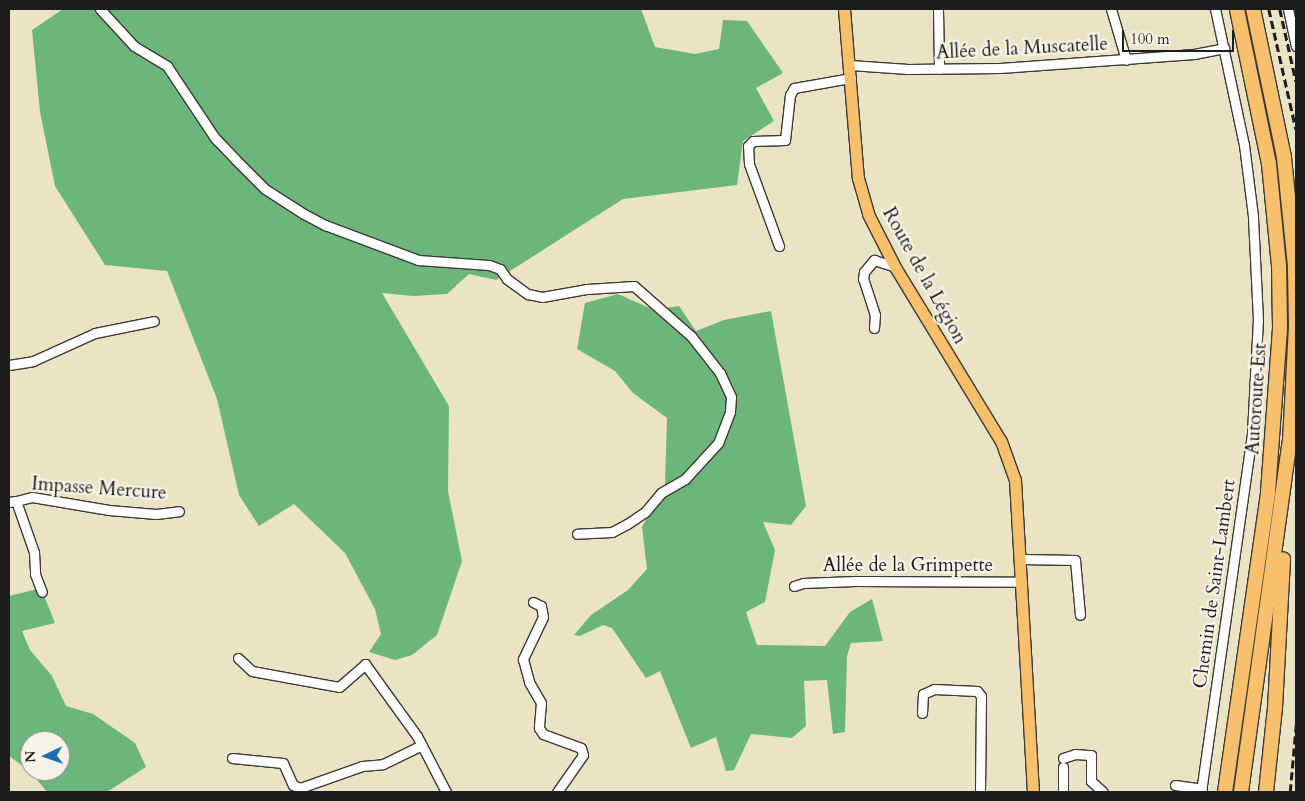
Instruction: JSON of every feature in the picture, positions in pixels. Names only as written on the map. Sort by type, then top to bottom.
[{"type":"highway","name":"Autoroute Est","points":[[1225,792],[1269,483],[1280,327],[1279,266],[1269,164],[1237,9]]},
{"type":"highway","name":"Autoroute Est","points":[[1241,792],[1290,441],[1296,326],[1292,227],[1276,114],[1253,9]]},
{"type":"highway","points":[[1266,792],[1275,708],[1290,441]]},
{"type":"main road","name":"Route de la Légion","points":[[844,9],[858,178],[868,214],[895,267],[1001,441],[1015,480],[1019,516],[1029,730]]},
{"type":"main road","points":[[1026,792],[1029,730]]},
{"type":"main road","points":[[1029,730],[1033,792]]},
{"type":"street","points":[[100,9],[134,46],[167,66],[215,138],[265,189],[311,218],[418,260],[489,265],[500,269],[506,279],[528,294],[542,297],[587,289],[634,286],[691,336],[720,373],[731,397],[730,412],[718,443],[691,474],[661,494],[645,512],[628,524],[612,532],[577,534]]},
{"type":"street","points":[[938,9],[939,69]]},
{"type":"street","points":[[1111,9],[1126,60]]},
{"type":"street","name":"Chemin de Saint-Lambert","points":[[1201,791],[1252,433],[1258,320],[1249,178],[1239,112],[1215,9]]},
{"type":"street","points":[[1288,9],[1295,31],[1296,46]]},
{"type":"street","name":"Allée de la Muscatelle","points":[[850,65],[939,69],[1126,60],[1224,48]]},
{"type":"street","points":[[779,246],[749,164],[748,146],[753,141],[785,140],[790,95],[794,88],[851,78]]},
{"type":"street","points":[[874,328],[875,314],[863,279],[864,272],[874,260],[895,267]]},
{"type":"street","points":[[9,365],[33,362],[95,333],[154,321]]},
{"type":"street","name":"Impasse Mercure","points":[[12,501],[32,498],[109,510],[156,514],[179,511]]},
{"type":"street","points":[[12,501],[34,552],[35,574],[42,592]]},
{"type":"street","points":[[1021,559],[1074,560],[1080,615]]},
{"type":"street","name":"Allée de la Grimpette","points":[[794,586],[803,582],[855,581],[1022,582]]},
{"type":"street","points":[[533,602],[541,606],[543,617],[523,659],[529,682],[542,703],[538,728],[544,734],[581,748],[584,755],[557,792]]},
{"type":"street","points":[[238,658],[252,671],[339,687],[365,664],[422,745],[446,792]]},
{"type":"street","points":[[922,713],[923,694],[934,689],[977,691],[981,696],[980,792]]},
{"type":"street","points":[[232,758],[283,763],[293,785],[300,788],[362,766],[383,764],[422,745]]},
{"type":"street","points":[[1063,792],[1063,763],[1075,754],[1091,755],[1091,781],[1103,792]]},
{"type":"street","points":[[1175,785],[1201,791]]},
{"type":"green space","points":[[63,9],[641,9],[655,47],[695,54],[719,49],[723,20],[747,21],[783,73],[756,88],[774,121],[743,141],[737,185],[623,199],[496,280],[469,274],[447,294],[413,296],[382,293],[449,406],[448,491],[462,561],[437,635],[412,655],[395,660],[369,652],[381,634],[375,609],[345,553],[294,504],[259,526],[239,495],[217,399],[167,271],[105,265],[55,186],[40,112],[32,30]]},
{"type":"green space","points":[[618,294],[654,310],[679,306],[696,331],[724,320],[771,311],[806,506],[791,525],[763,522],[775,550],[765,602],[746,612],[757,645],[825,646],[850,612],[872,599],[883,641],[851,643],[847,656],[845,732],[833,734],[827,680],[804,681],[806,726],[792,738],[751,734],[734,770],[726,771],[716,737],[691,748],[660,671],[646,678],[612,628],[603,625],[580,636],[574,635],[591,615],[628,590],[647,569],[642,527],[665,485],[667,418],[633,393],[615,371],[577,349],[585,303]]},
{"type":"green space","points":[[41,588],[55,623],[22,631],[30,650],[52,676],[66,706],[93,714],[135,743],[146,767],[107,792],[47,792],[38,781],[70,781],[70,731],[20,731],[20,764],[9,756],[9,596]]},
{"type":"railway","points":[[1269,9],[1296,129]]},
{"type":"railway","points":[[1280,9],[1296,81]]},
{"type":"railway","points":[[1290,792],[1296,725]]}]
